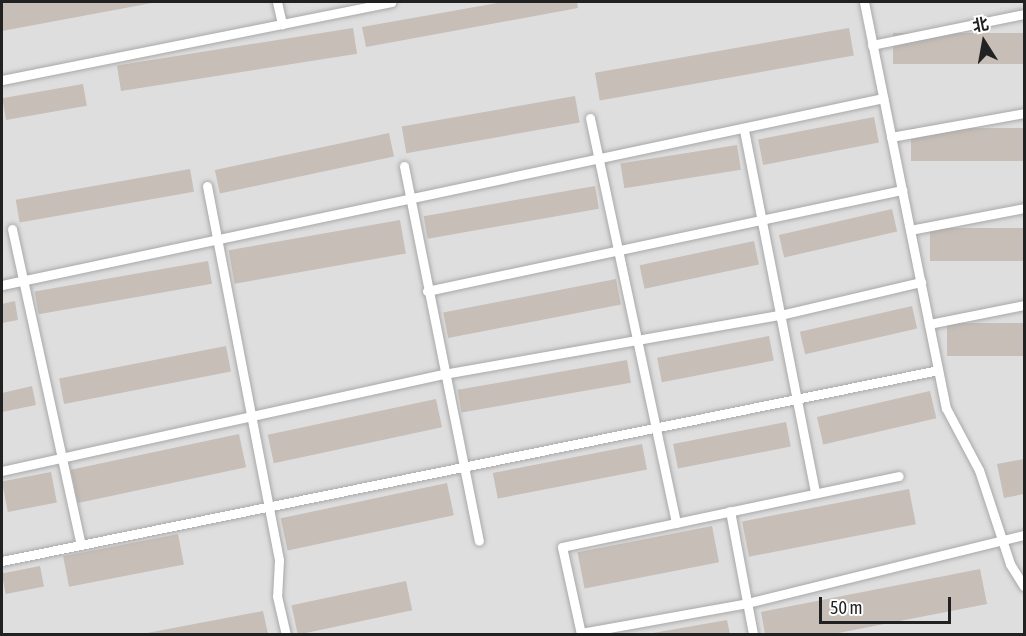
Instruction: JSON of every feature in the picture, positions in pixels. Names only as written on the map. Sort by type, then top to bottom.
[{"type":"lane","points":[[277,2],[282,24]]},
{"type":"lane","points":[[2,80],[391,2]]},
{"type":"lane","points":[[864,2],[946,408],[978,470],[1002,540],[1024,586]]},
{"type":"lane","points":[[872,45],[1024,14]]},
{"type":"lane","points":[[2,285],[599,161],[883,98]]},
{"type":"lane","points":[[891,137],[1024,113]]},
{"type":"lane","points":[[590,118],[640,340],[676,523]]},
{"type":"lane","points":[[744,130],[815,491]]},
{"type":"lane","points":[[404,166],[427,291],[479,541]]},
{"type":"lane","points":[[207,186],[269,507],[286,634]]},
{"type":"lane","points":[[427,291],[902,190]]},
{"type":"lane","points":[[910,230],[1024,208]]},
{"type":"lane","points":[[12,229],[81,545]]},
{"type":"lane","points":[[2,471],[444,374],[780,315],[921,282]]},
{"type":"lane","points":[[929,324],[1024,304]]},
{"type":"lane","points":[[2,561],[797,401],[938,370]]},
{"type":"lane","points":[[899,476],[815,491],[562,548],[581,634],[747,603],[1024,535]]},
{"type":"lane","points":[[730,511],[753,634]]},
{"type":"shaded area","points":[[2,2],[1024,2],[1024,634],[2,634]]},
{"type":"building","points":[[503,2],[577,2],[578,8],[366,47],[362,27]]},
{"type":"building","points":[[2,3],[152,3],[2,31]]},
{"type":"building","points":[[353,28],[357,54],[121,91],[117,65]]},
{"type":"building","points":[[849,28],[854,56],[600,100],[595,73]]},
{"type":"building","points":[[893,33],[1024,33],[1024,64],[893,64]]},
{"type":"building","points":[[83,84],[87,106],[6,120],[2,98]]},
{"type":"building","points":[[575,96],[580,123],[406,153],[402,127]]},
{"type":"building","points":[[874,117],[879,143],[763,165],[758,140]]},
{"type":"building","points":[[911,128],[1024,128],[1024,161],[911,161]]},
{"type":"building","points":[[389,133],[394,156],[220,193],[215,170]]},
{"type":"building","points":[[737,145],[741,170],[624,188],[620,163]]},
{"type":"building","points":[[190,169],[194,192],[20,222],[16,200]]},
{"type":"building","points":[[595,186],[599,209],[428,239],[424,216]]},
{"type":"building","points":[[892,209],[897,231],[784,258],[779,235]]},
{"type":"building","points":[[400,220],[406,253],[235,284],[229,250]]},
{"type":"building","points":[[930,228],[1024,228],[1024,261],[930,261]]},
{"type":"building","points":[[754,241],[759,264],[645,289],[640,265]]},
{"type":"building","points":[[208,261],[212,284],[39,314],[35,292]]},
{"type":"building","points":[[616,279],[621,305],[448,338],[443,313]]},
{"type":"building","points":[[15,301],[18,320],[2,323],[2,304]]},
{"type":"building","points":[[912,306],[917,328],[805,354],[800,332]]},
{"type":"building","points":[[947,323],[1024,323],[1024,356],[947,356]]},
{"type":"building","points":[[769,336],[774,361],[662,382],[657,358]]},
{"type":"building","points":[[226,346],[231,372],[64,404],[59,378]]},
{"type":"building","points":[[627,360],[631,383],[462,413],[458,390]]},
{"type":"building","points":[[32,386],[36,405],[2,412],[2,393]]},
{"type":"building","points":[[930,391],[936,418],[823,444],[817,417]]},
{"type":"building","points":[[436,399],[442,427],[274,463],[268,435]]},
{"type":"building","points":[[786,422],[791,447],[678,468],[673,444]]},
{"type":"building","points":[[239,434],[246,467],[78,503],[71,470]]},
{"type":"building","points":[[642,444],[647,470],[498,499],[493,473]]},
{"type":"building","points":[[1024,459],[1024,494],[1004,498],[997,464]]},
{"type":"building","points":[[51,472],[57,502],[8,512],[2,482]]},
{"type":"building","points":[[447,483],[454,515],[288,551],[281,518]]},
{"type":"building","points":[[909,489],[916,524],[749,557],[742,521]]},
{"type":"building","points":[[712,526],[719,562],[585,588],[578,552]]},
{"type":"building","points":[[178,534],[184,564],[69,587],[63,556]]},
{"type":"building","points":[[40,566],[44,587],[6,594],[2,573]]},
{"type":"building","points":[[980,569],[987,604],[833,634],[765,634],[761,612]]},
{"type":"building","points":[[406,581],[412,610],[298,634],[292,605]]},
{"type":"building","points":[[263,611],[268,634],[147,634],[147,633]]},
{"type":"building","points":[[727,620],[730,634],[653,634],[653,633]]}]
